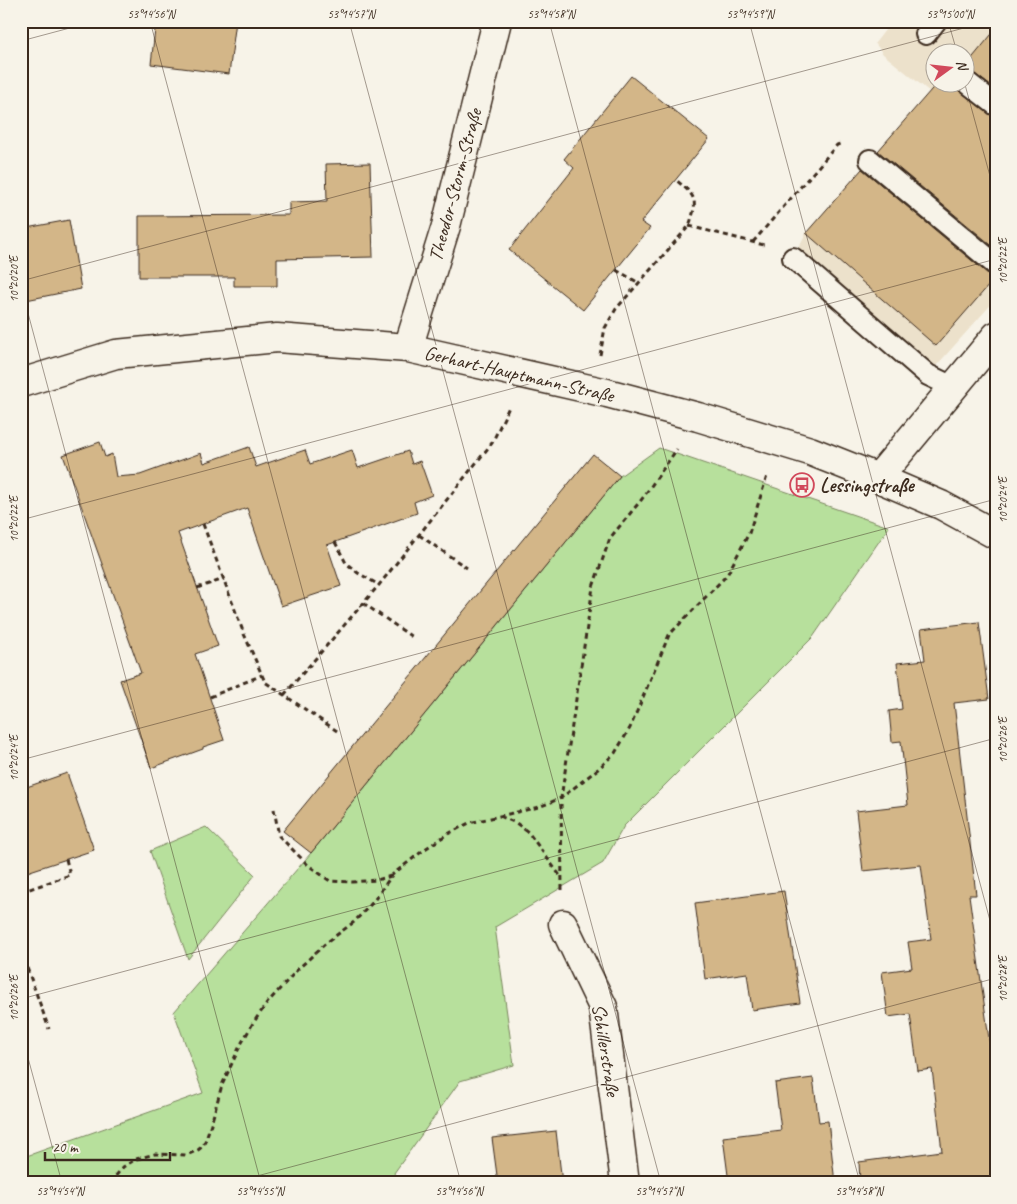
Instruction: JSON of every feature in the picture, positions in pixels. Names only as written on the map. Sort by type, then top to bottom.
[{"type":"street","name":"Theodor-Storm-Straße","points":[[408,348],[446,226],[497,21]]},
{"type":"street","points":[[878,478],[996,336]]},
{"type":"street","name":"Gerhart-Hauptmann-Straße","points":[[21,383],[116,354],[277,338],[408,348],[594,390],[698,417],[810,451],[941,505],[996,535]]},
{"type":"street","name":"Schillerstraße","points":[[563,924],[603,1008],[626,1183]]},
{"type":"lane","points":[[974,88],[996,105]]},
{"type":"lane","points":[[870,160],[996,265]]},
{"type":"lane","points":[[794,258],[928,375],[953,387]]},
{"type":"path","points":[[753,242],[837,145],[850,142],[870,160]]},
{"type":"path","points":[[594,390],[605,328],[616,309],[689,226],[695,210],[693,198],[690,191],[676,180]]},
{"type":"path","points":[[689,226],[753,242],[794,258]]},
{"type":"path","points":[[616,270],[639,283]]},
{"type":"path","points":[[284,695],[379,585],[492,444],[523,374]]},
{"type":"path","points":[[563,924],[561,798],[593,587],[610,538],[642,499],[698,417]]},
{"type":"path","points":[[110,1183],[123,1168],[136,1159],[155,1154],[188,1155],[203,1146],[222,1085],[254,1023],[268,1002],[298,969],[326,943],[354,922],[374,902],[392,875],[446,835],[469,822],[539,807],[561,798],[615,753],[630,728],[668,635],[727,575],[749,533],[777,442]]},
{"type":"path","points":[[203,524],[244,634],[265,682],[337,731]]},
{"type":"path","points":[[419,535],[468,568]]},
{"type":"path","points":[[334,542],[346,563],[358,573],[379,585]]},
{"type":"path","points":[[197,588],[224,579]]},
{"type":"path","points":[[363,603],[412,638]]},
{"type":"path","points":[[210,697],[262,675]]},
{"type":"path","points":[[274,809],[279,836],[308,865],[330,881],[377,880],[392,875]]},
{"type":"path","points":[[499,816],[516,823],[528,832],[562,878]]},
{"type":"path","points":[[21,892],[70,875],[66,859]]},
{"type":"path","points":[[21,951],[49,1029]]},
{"type":"shaded area","points":[[892,21],[996,21],[996,299],[928,375],[793,258],[806,233],[930,92],[974,92],[974,42],[924,42],[924,87],[883,54],[875,43]]},
{"type":"green space","points":[[659,448],[889,527],[813,637],[624,826],[603,863],[495,927],[514,1065],[460,1081],[394,1173],[399,1183],[21,1183],[21,1158],[203,1093],[174,1012],[311,853],[620,476]]},
{"type":"green space","points":[[206,827],[255,875],[188,959],[150,851]]},
{"type":"building","points":[[156,21],[236,21],[229,74],[151,64]]},
{"type":"building","points":[[996,29],[996,90],[974,73],[974,56]]},
{"type":"building","points":[[631,76],[709,139],[641,222],[650,228],[583,310],[509,250],[574,168],[564,159]]},
{"type":"building","points":[[929,92],[961,92],[989,114],[996,117],[996,249],[878,151]]},
{"type":"building","points":[[370,163],[373,257],[277,259],[277,286],[234,286],[234,277],[139,277],[139,216],[289,215],[289,202],[327,201],[326,164]]},
{"type":"building","points":[[862,169],[988,274],[996,277],[936,346],[806,233]]},
{"type":"building","points":[[69,220],[81,289],[21,301],[21,229]]},
{"type":"building","points":[[100,442],[105,457],[112,454],[116,477],[140,475],[201,453],[204,463],[249,447],[256,467],[305,450],[310,464],[352,450],[358,468],[408,451],[412,464],[420,461],[432,495],[414,502],[417,513],[327,545],[341,586],[281,606],[247,508],[178,533],[218,646],[195,654],[224,740],[151,768],[120,680],[141,673],[63,455]]},
{"type":"building","points":[[593,454],[620,476],[311,853],[283,831]]},
{"type":"building","points":[[979,622],[989,699],[954,703],[976,895],[969,895],[996,1089],[996,1183],[860,1183],[859,1162],[942,1151],[932,1069],[918,1071],[910,1014],[888,1017],[882,972],[912,968],[908,942],[931,939],[921,865],[863,871],[856,811],[908,805],[901,741],[892,742],[889,711],[902,709],[897,663],[925,660],[921,629]]},
{"type":"building","points":[[67,773],[94,850],[21,874],[21,789]]},
{"type":"building","points":[[784,891],[800,1003],[752,1010],[747,973],[705,979],[695,903]]},
{"type":"building","points":[[813,1078],[819,1122],[828,1121],[835,1183],[729,1183],[723,1137],[781,1130],[775,1083]]},
{"type":"building","points":[[556,1131],[562,1183],[498,1183],[492,1138]]},
{"type":"place","name":"Lessingstraße","points":[[802,485]]}]
